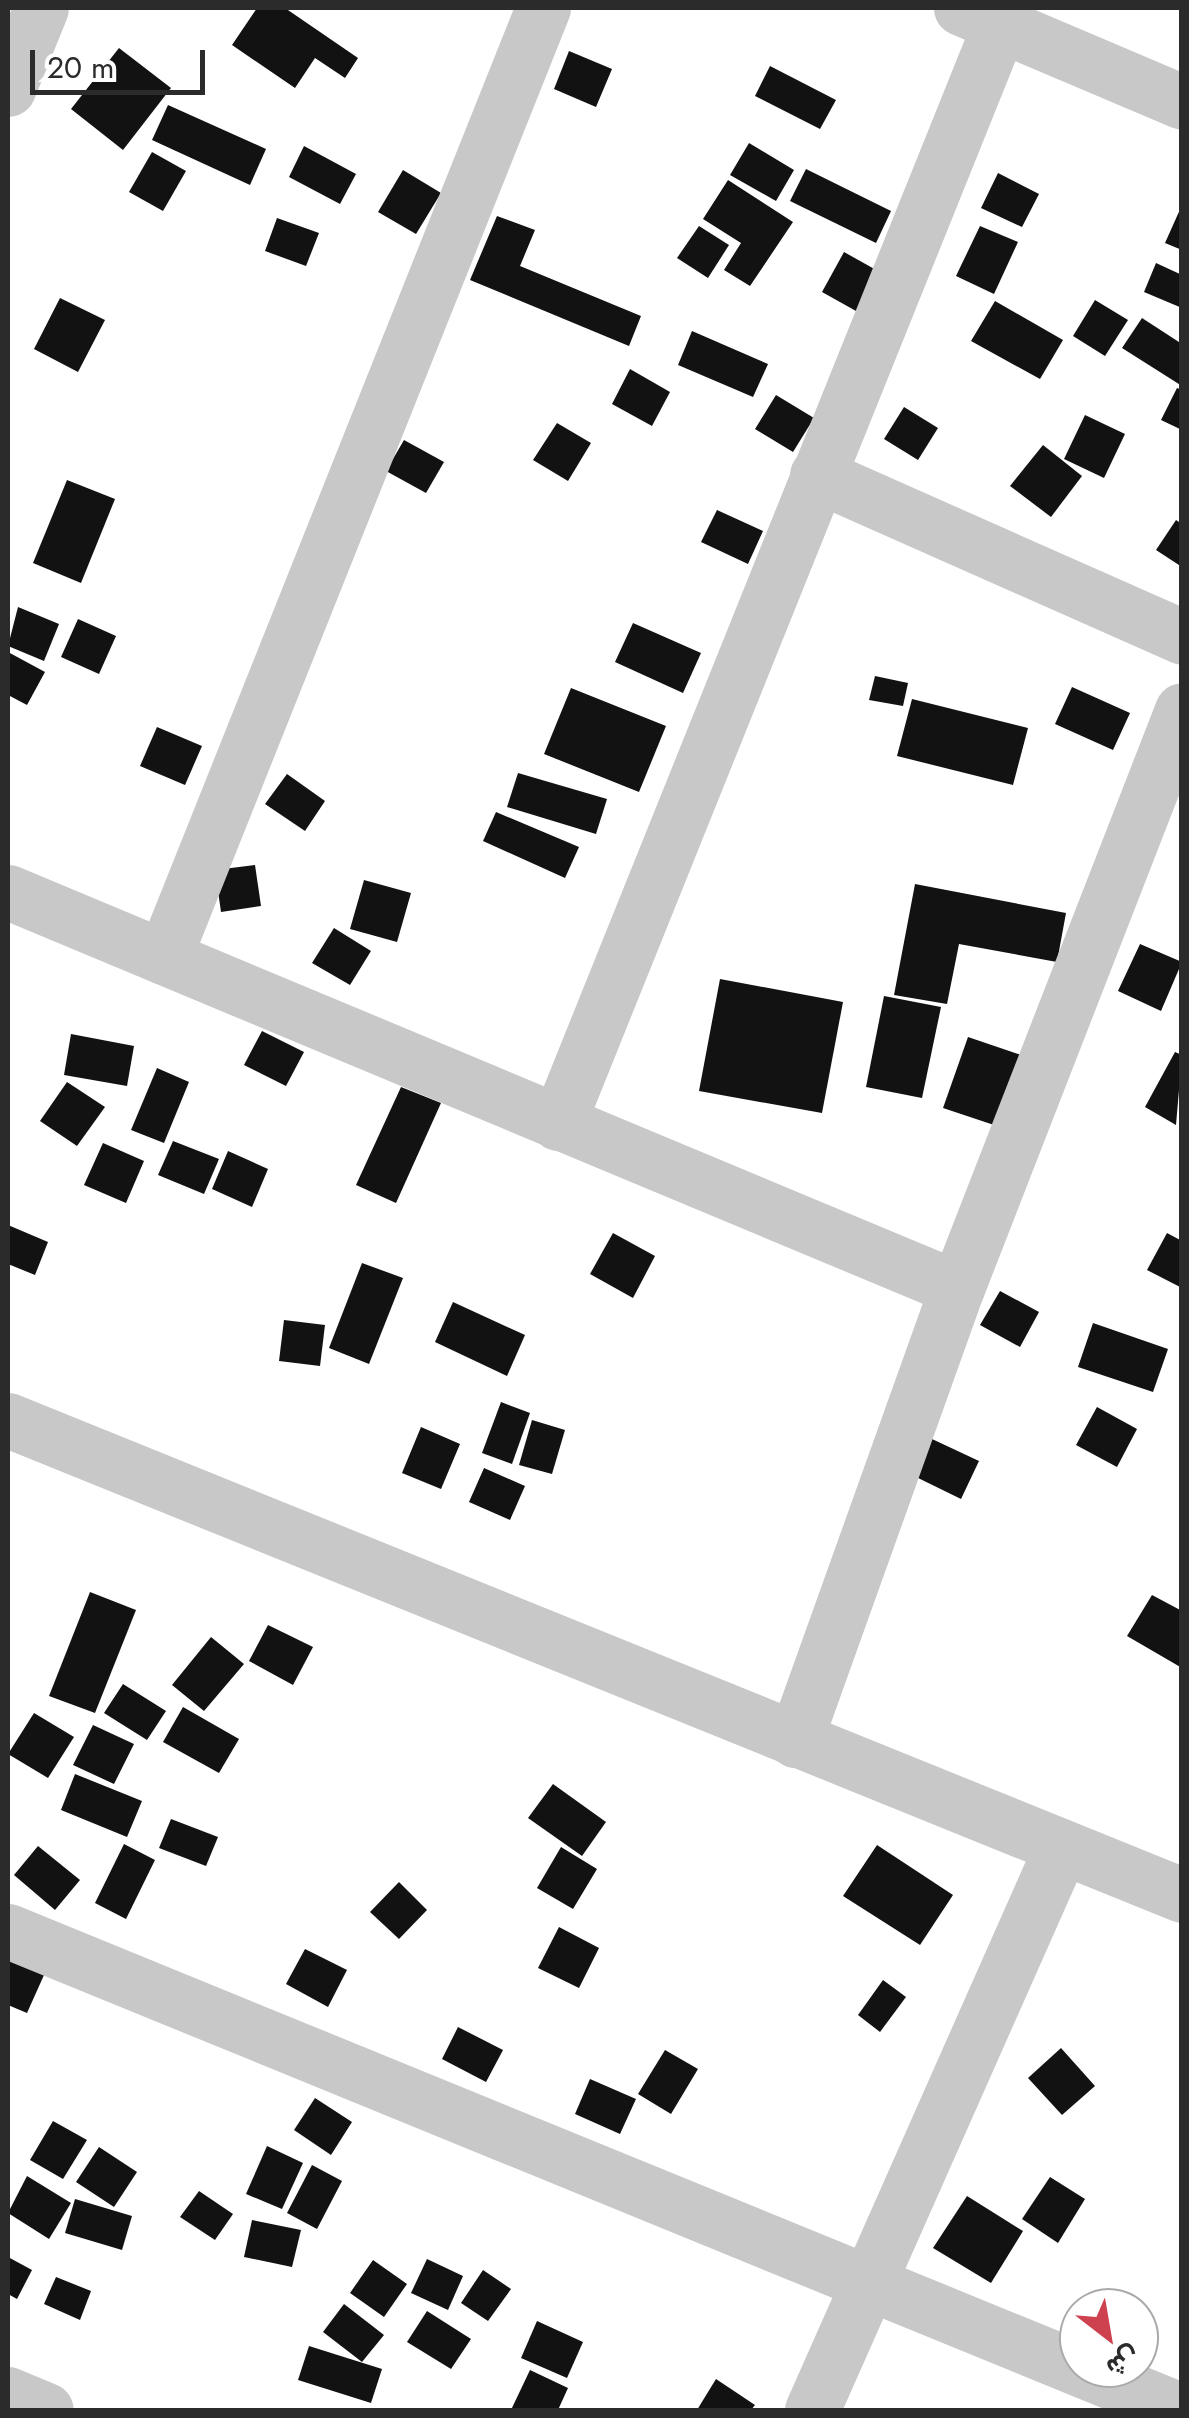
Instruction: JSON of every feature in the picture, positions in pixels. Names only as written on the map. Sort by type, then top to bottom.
[{"type":"street","points":[[8,89],[41,8]]},
{"type":"street","points":[[164,957],[543,8]]},
{"type":"street","points":[[558,1123],[818,475],[981,16],[1182,102]]},
{"type":"street","points":[[818,475],[1182,638]]},
{"type":"street","points":[[794,1740],[957,1288],[1182,710]]},
{"type":"street","points":[[8,892],[957,1288]]},
{"type":"street","points":[[8,1420],[1061,1848],[1180,1890]]},
{"type":"street","points":[[812,2410],[1061,1848]]},
{"type":"street","points":[[8,1931],[1180,2410]]},
{"type":"street","points":[[8,2394],[46,2410]]},
{"type":"building","points":[[257,8],[285,8],[358,58],[345,78],[315,58],[295,88],[232,45]]},
{"type":"building","points":[[119,48],[171,88],[123,150],[71,109]]},
{"type":"building","points":[[569,51],[612,69],[596,107],[554,89]]},
{"type":"building","points":[[770,66],[836,100],[820,129],[755,96]]},
{"type":"building","points":[[168,105],[266,149],[250,185],[152,140]]},
{"type":"building","points":[[749,143],[794,170],[776,201],[730,175]]},
{"type":"building","points":[[304,146],[356,174],[340,204],[289,177]]},
{"type":"building","points":[[152,152],[186,171],[163,211],[129,192]]},
{"type":"building","points":[[806,169],[891,211],[876,243],[790,201]]},
{"type":"building","points":[[403,170],[441,193],[416,234],[378,212]]},
{"type":"building","points":[[998,173],[1039,194],[1022,227],[981,208]]},
{"type":"building","points":[[728,180],[793,222],[750,286],[724,270],[741,243],[703,219]]},
{"type":"building","points":[[1182,205],[1182,250],[1165,243]]},
{"type":"building","points":[[497,216],[535,230],[520,266],[641,316],[629,346],[470,280]]},
{"type":"building","points":[[277,218],[319,233],[306,266],[265,251]]},
{"type":"building","points":[[699,226],[729,245],[708,278],[677,258]]},
{"type":"building","points":[[980,226],[1018,242],[994,294],[956,276]]},
{"type":"building","points":[[844,252],[878,271],[856,311],[822,292]]},
{"type":"building","points":[[1156,263],[1182,275],[1182,308],[1144,292]]},
{"type":"building","points":[[60,298],[105,320],[78,372],[34,349]]},
{"type":"building","points":[[1095,300],[1128,320],[1105,356],[1073,336]]},
{"type":"building","points":[[995,301],[1063,340],[1040,379],[971,341]]},
{"type":"building","points":[[1142,318],[1182,344],[1182,386],[1122,348]]},
{"type":"building","points":[[692,331],[768,364],[753,397],[678,365]]},
{"type":"building","points":[[630,369],[670,392],[652,426],[612,404]]},
{"type":"building","points":[[1177,388],[1182,390],[1182,430],[1161,420]]},
{"type":"building","points":[[776,395],[814,418],[793,452],[755,429]]},
{"type":"building","points":[[904,407],[938,428],[918,460],[884,439]]},
{"type":"building","points":[[1085,415],[1125,434],[1104,478],[1064,459]]},
{"type":"building","points":[[557,423],[591,443],[568,481],[533,460]]},
{"type":"building","points":[[404,440],[444,462],[426,493],[386,471]]},
{"type":"building","points":[[1043,445],[1082,476],[1051,517],[1010,486]]},
{"type":"building","points":[[67,480],[115,499],[81,583],[33,563]]},
{"type":"building","points":[[717,510],[763,531],[748,564],[701,542]]},
{"type":"building","points":[[1176,520],[1182,524],[1182,567],[1156,550]]},
{"type":"building","points":[[18,607],[59,624],[44,661],[8,646]]},
{"type":"building","points":[[78,619],[116,636],[99,674],[61,657]]},
{"type":"building","points":[[633,623],[701,653],[683,693],[615,662]]},
{"type":"building","points":[[8,652],[45,672],[27,705],[8,695]]},
{"type":"building","points":[[875,676],[908,683],[903,706],[869,700]]},
{"type":"building","points":[[1072,687],[1130,713],[1113,750],[1055,724]]},
{"type":"building","points":[[571,688],[666,726],[639,792],[544,754]]},
{"type":"building","points":[[912,699],[1028,728],[1013,785],[897,756]]},
{"type":"building","points":[[157,727],[202,746],[185,785],[140,766]]},
{"type":"building","points":[[518,773],[607,799],[596,834],[507,807]]},
{"type":"building","points":[[287,774],[325,801],[305,831],[265,804]]},
{"type":"building","points":[[496,812],[579,847],[565,878],[483,841]]},
{"type":"building","points":[[255,865],[261,906],[221,912],[215,870]]},
{"type":"building","points":[[364,880],[411,893],[397,942],[350,929]]},
{"type":"building","points":[[915,884],[1066,913],[1057,962],[959,944],[947,1004],[894,995]]},
{"type":"building","points":[[334,928],[371,951],[350,985],[312,963]]},
{"type":"building","points":[[1140,944],[1182,962],[1161,1011],[1118,991]]},
{"type":"building","points":[[720,979],[843,1002],[822,1113],[699,1091]]},
{"type":"building","points":[[884,996],[941,1007],[922,1098],[866,1087]]},
{"type":"building","points":[[262,1031],[304,1052],[286,1086],[244,1065]]},
{"type":"building","points":[[71,1034],[134,1046],[127,1086],[64,1075]]},
{"type":"building","points":[[968,1037],[1024,1056],[1000,1127],[943,1108]]},
{"type":"building","points":[[1175,1052],[1182,1055],[1176,1125],[1145,1107]]},
{"type":"building","points":[[157,1068],[189,1082],[164,1143],[131,1130]]},
{"type":"building","points":[[67,1082],[105,1107],[77,1146],[40,1121]]},
{"type":"building","points":[[401,1087],[441,1103],[396,1203],[356,1185]]},
{"type":"building","points":[[173,1141],[219,1159],[204,1194],[158,1175]]},
{"type":"building","points":[[103,1143],[144,1161],[126,1203],[84,1185]]},
{"type":"building","points":[[228,1151],[268,1169],[252,1207],[212,1189]]},
{"type":"building","points":[[8,1225],[48,1242],[35,1275],[8,1264]]},
{"type":"building","points":[[613,1233],[655,1256],[633,1298],[590,1274]]},
{"type":"building","points":[[1167,1233],[1182,1241],[1182,1288],[1147,1270]]},
{"type":"building","points":[[362,1263],[403,1278],[369,1364],[329,1348]]},
{"type":"building","points":[[1000,1291],[1039,1312],[1020,1347],[980,1325]]},
{"type":"building","points":[[453,1302],[525,1335],[507,1376],[435,1342]]},
{"type":"building","points":[[284,1320],[325,1325],[320,1366],[279,1361]]},
{"type":"building","points":[[1093,1323],[1168,1349],[1153,1392],[1078,1367]]},
{"type":"building","points":[[501,1402],[530,1413],[512,1464],[482,1453]]},
{"type":"building","points":[[1097,1407],[1137,1429],[1117,1467],[1076,1445]]},
{"type":"building","points":[[532,1420],[565,1430],[552,1474],[519,1465]]},
{"type":"building","points":[[421,1427],[460,1444],[441,1489],[402,1473]]},
{"type":"building","points":[[932,1439],[979,1461],[961,1499],[914,1476]]},
{"type":"building","points":[[484,1468],[525,1486],[510,1520],[469,1502]]},
{"type":"building","points":[[90,1592],[136,1610],[95,1713],[49,1696]]},
{"type":"building","points":[[1152,1595],[1182,1611],[1182,1668],[1127,1636]]},
{"type":"building","points":[[268,1625],[313,1647],[293,1685],[249,1661]]},
{"type":"building","points":[[211,1637],[244,1664],[204,1711],[172,1685]]},
{"type":"building","points":[[123,1684],[166,1711],[147,1740],[104,1713]]},
{"type":"building","points":[[183,1707],[239,1739],[219,1773],[163,1742]]},
{"type":"building","points":[[34,1713],[74,1737],[48,1778],[8,1754]]},
{"type":"building","points":[[93,1725],[134,1744],[114,1784],[73,1765]]},
{"type":"building","points":[[75,1774],[142,1801],[127,1837],[61,1810]]},
{"type":"building","points":[[553,1784],[606,1822],[582,1856],[528,1818]]},
{"type":"building","points":[[171,1819],[218,1837],[206,1866],[159,1848]]},
{"type":"building","points":[[124,1844],[155,1860],[126,1919],[95,1903]]},
{"type":"building","points":[[877,1845],[953,1895],[920,1945],[843,1896]]},
{"type":"building","points":[[38,1846],[80,1880],[55,1910],[14,1875]]},
{"type":"building","points":[[561,1847],[597,1869],[573,1909],[537,1888]]},
{"type":"building","points":[[399,1882],[427,1910],[399,1939],[370,1912]]},
{"type":"building","points":[[559,1927],[599,1948],[579,1988],[538,1968]]},
{"type":"building","points":[[305,1949],[347,1970],[328,2007],[286,1984]]},
{"type":"building","points":[[8,1960],[44,1975],[27,2013],[8,2005]]},
{"type":"building","points":[[883,1980],[906,1997],[880,2032],[858,2015]]},
{"type":"building","points":[[458,2027],[503,2050],[486,2082],[442,2059]]},
{"type":"building","points":[[1061,2048],[1095,2086],[1062,2115],[1028,2078]]},
{"type":"building","points":[[665,2050],[698,2069],[671,2114],[638,2094]]},
{"type":"building","points":[[590,2079],[636,2099],[620,2134],[575,2114]]},
{"type":"building","points":[[315,2098],[352,2122],[331,2155],[294,2130]]},
{"type":"building","points":[[53,2121],[87,2140],[63,2179],[30,2160]]},
{"type":"building","points":[[267,2146],[303,2163],[282,2209],[246,2194]]},
{"type":"building","points":[[99,2147],[137,2172],[114,2207],[76,2182]]},
{"type":"building","points":[[312,2165],[342,2181],[317,2229],[287,2213]]},
{"type":"building","points":[[27,2176],[71,2203],[49,2239],[8,2213]]},
{"type":"building","points":[[1050,2177],[1085,2199],[1058,2243],[1022,2219]]},
{"type":"building","points":[[199,2191],[233,2214],[215,2240],[180,2217]]},
{"type":"building","points":[[967,2196],[1023,2231],[991,2283],[933,2248]]},
{"type":"building","points":[[75,2199],[132,2216],[122,2250],[65,2233]]},
{"type":"building","points":[[252,2220],[301,2230],[292,2267],[244,2257]]},
{"type":"building","points":[[8,2257],[32,2270],[17,2299],[8,2294]]},
{"type":"building","points":[[427,2259],[463,2276],[448,2310],[411,2293]]},
{"type":"building","points":[[373,2260],[407,2284],[384,2317],[350,2293]]},
{"type":"building","points":[[483,2270],[511,2289],[488,2321],[461,2303]]},
{"type":"building","points":[[56,2277],[91,2291],[80,2320],[44,2304]]},
{"type":"building","points":[[344,2304],[384,2335],[362,2362],[323,2332]]},
{"type":"building","points":[[427,2311],[471,2339],[451,2369],[407,2342]]},
{"type":"building","points":[[537,2321],[583,2342],[567,2378],[521,2358]]},
{"type":"building","points":[[309,2346],[382,2369],[371,2403],[298,2380]]},
{"type":"building","points":[[530,2370],[568,2388],[558,2410],[511,2410]]},
{"type":"building","points":[[716,2379],[755,2405],[751,2410],[697,2410]]}]
